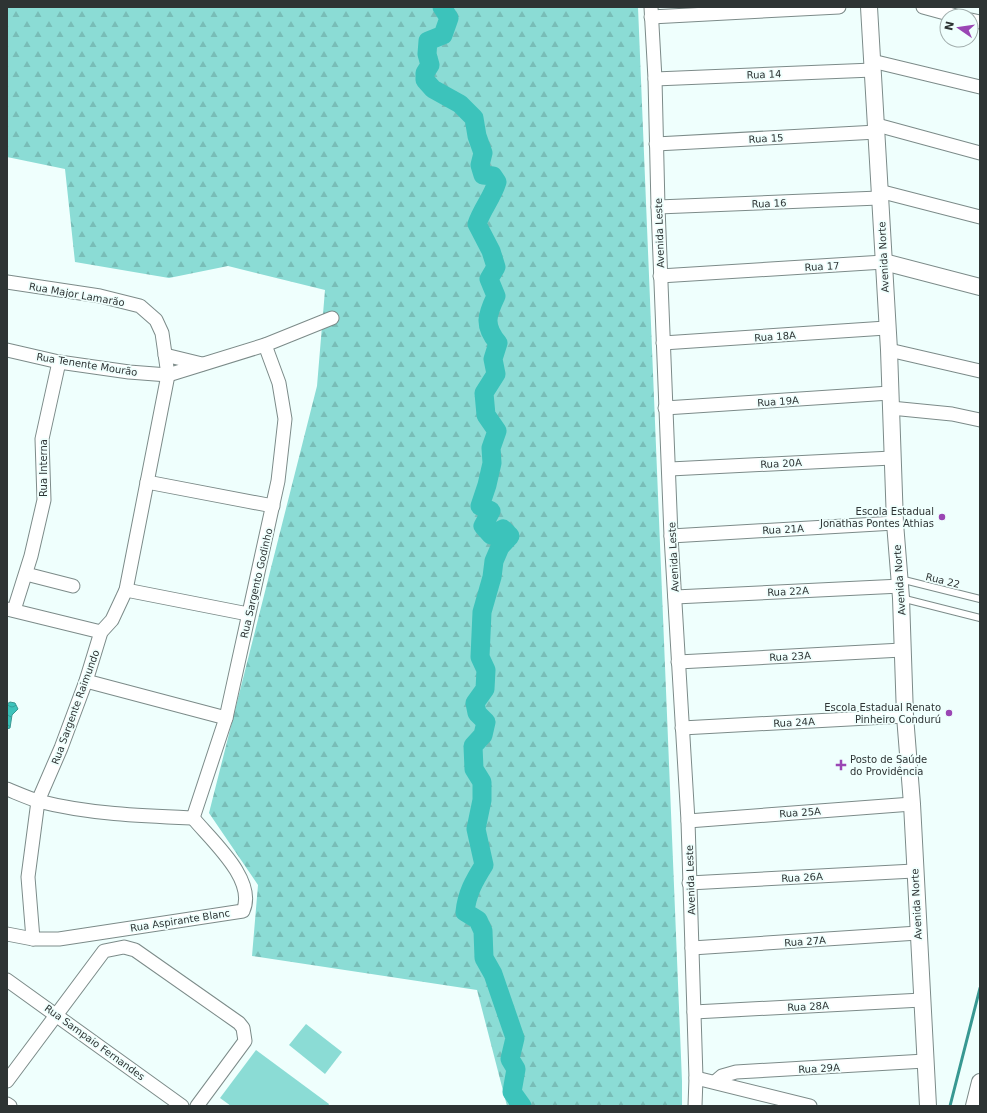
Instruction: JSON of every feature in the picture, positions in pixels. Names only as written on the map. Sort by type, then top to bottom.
[{"type":"street","points":[[651,12],[840,7]]},
{"type":"street","name":"Avenida Norte","points":[[869,7],[877,129],[886,328],[889,350],[892,458],[895,523],[901,588],[905,716],[912,804],[914,871],[928,1106]]},
{"type":"street","points":[[923,7],[939,11]]},
{"type":"street","name":"Avenida Leste","points":[[651,12],[655,79],[665,408],[670,469],[671,536],[688,821],[696,1078],[694,1106]]},
{"type":"street","name":"Rua 14","points":[[655,79],[873,65],[980,87]]},
{"type":"street","name":"Rua 15","points":[[656,144],[877,129],[980,153]]},
{"type":"street","name":"Rua 16","points":[[658,207],[879,194],[980,217]]},
{"type":"street","name":"Rua 17","points":[[660,276],[884,262],[980,287]]},
{"type":"street","name":"Rua Major Lamarão","points":[[7,282],[100,296],[140,306],[156,320],[162,333],[168,375]]},
{"type":"street","points":[[168,375],[265,344],[332,318]]},
{"type":"street","name":"Rua 18A","points":[[663,343],[886,328]]},
{"type":"street","name":"Rua Sargento Godinho","points":[[193,818],[226,718],[273,506],[285,419],[279,383],[265,344]]},
{"type":"street","name":"Rua Tenente Mourão","points":[[7,350],[59,362],[129,372],[168,375]]},
{"type":"street","points":[[889,350],[980,371]]},
{"type":"street","points":[[165,355],[202,364]]},
{"type":"street","name":"Rua Interna","points":[[11,610],[26,574],[44,500],[42,439],[59,362]]},
{"type":"street","name":"Rua Sargente Raimundo","points":[[33,939],[28,872],[38,801],[61,748],[86,682],[100,632],[112,620],[126,590],[168,375]]},
{"type":"street","name":"Rua 19A","points":[[665,408],[890,401],[980,420]]},
{"type":"street","name":"Rua 20A","points":[[670,469],[892,458]]},
{"type":"street","points":[[148,482],[273,506]]},
{"type":"street","name":"Rua 21A","points":[[671,536],[895,523]]},
{"type":"street","points":[[26,574],[73,586]]},
{"type":"street","name":"Rua 22A","points":[[675,597],[901,588]]},
{"type":"street","points":[[126,590],[248,614]]},
{"type":"street","points":[[11,610],[100,632]]},
{"type":"street","name":"Rua 23A","points":[[678,662],[902,650]]},
{"type":"street","points":[[86,682],[226,718]]},
{"type":"street","name":"Rua 24A","points":[[682,728],[905,716]]},
{"type":"street","points":[[7,789],[38,801],[112,813],[193,818]]},
{"type":"street","name":"Rua 25A","points":[[688,821],[912,804]]},
{"type":"street","name":"Rua Aspirante Blanc","points":[[7,934],[33,939],[59,939],[243,911],[247,897],[242,879],[236,869],[193,818]]},
{"type":"street","name":"Rua 26A","points":[[689,883],[914,871]]},
{"type":"street","name":"Rua 27A","points":[[692,948],[918,933]]},
{"type":"street","points":[[7,1081],[104,951],[124,947],[135,950],[239,1023],[243,1028],[246,1041],[197,1106]]},
{"type":"street","name":"Rua Sampaio Fernandes","points":[[7,980],[182,1106]]},
{"type":"street","name":"Rua 28A","points":[[694,1012],[922,1000]]},
{"type":"street","name":"Rua 29A","points":[[714,1082],[728,1073],[736,1072],[925,1061]]},
{"type":"street","points":[[696,1078],[810,1106]]},
{"type":"street","points":[[974,1106],[980,1083]]},
{"type":"lane","name":"Rua 22","points":[[901,588],[980,599]]},
{"type":"lane","points":[[901,588],[980,618]]},
{"type":"green space","points":[[7,7],[638,7],[682,1106],[507,1106],[477,990],[252,956],[258,885],[209,813],[317,386],[325,290],[228,266],[169,278],[75,262],[65,169],[7,157]]},
{"type":"green space","points":[[306,1024],[342,1052],[325,1074],[289,1045]]},
{"type":"green space","points":[[256,1050],[329,1104],[328,1106],[231,1106],[220,1098]]},
{"type":"water","points":[[10,702],[15,703],[18,709],[12,715],[10,728],[7,729],[7,704]]},
{"type":"waterway","points":[[442,7],[449,18],[443,35],[428,41],[427,54],[430,65],[425,73],[425,80],[433,89],[460,104],[474,118],[477,136],[483,153],[480,165],[483,175],[493,176],[497,182],[477,224],[491,251],[496,267],[489,279],[496,296],[490,309],[488,325],[493,337],[498,343],[493,359],[496,374],[484,393],[486,415],[497,431],[491,448],[492,463],[480,506],[491,511],[483,526],[491,535],[503,529],[510,536],[500,547],[494,561],[492,577],[482,612],[480,657],[486,670],[485,689],[475,703],[477,713],[486,722],[483,735],[473,746],[474,769],[482,782],[482,800],[476,829],[484,865],[477,876],[467,899],[465,912],[478,920],[483,931],[484,958],[493,974],[515,1038],[510,1059],[516,1069],[512,1092],[522,1106]]},
{"type":"waterway","points":[[950,1106],[980,988]]},
{"type":"place","name":"Escola Estadual Jonathas Pontes Athias","points":[[942,517]]},
{"type":"place","name":"Escola Estadual Renato Pinheiro Condurú","points":[[949,713]]},
{"type":"place","name":"Posto de Saúde do Providência","points":[[841,765]]}]
